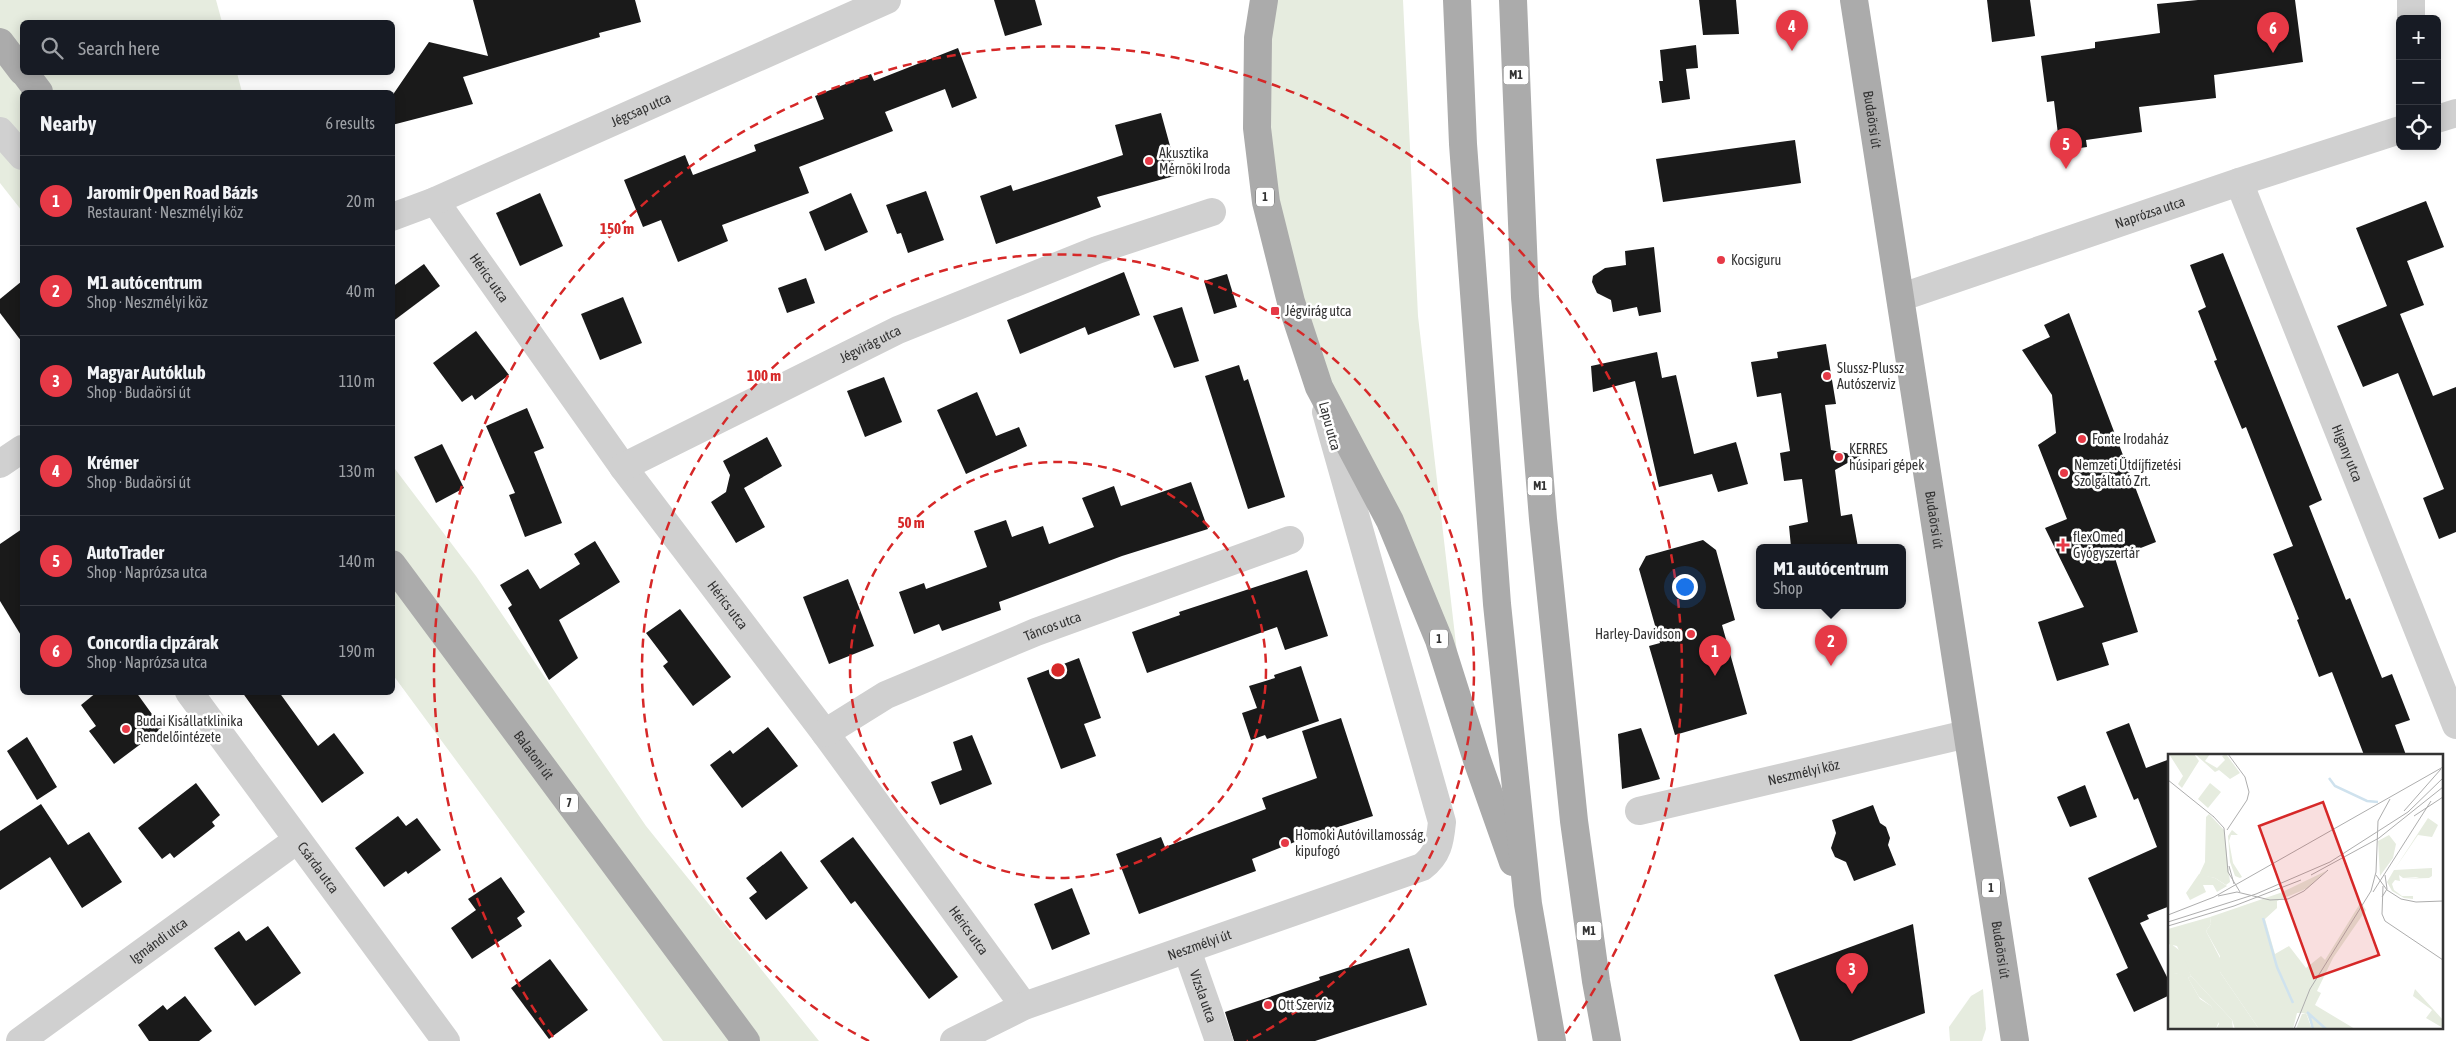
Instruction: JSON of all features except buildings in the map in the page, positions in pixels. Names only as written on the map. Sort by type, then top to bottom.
[{"type":"main road","name":"Lapu utca","points":[[1264,0],[1258,38],[1257,128],[1266,202],[1291,302],[1319,387]]},
{"type":"main road","points":[[1457,0],[1463,144],[1497,604],[1528,904],[1552,1041]]},
{"type":"main road","name":"M1","points":[[1512,0],[1525,297],[1543,519],[1574,821],[1596,981],[1607,1041]]},
{"type":"main road","name":"Budaörsi út","points":[[1854,0],[1902,297],[2015,1041]]},
{"type":"main road","points":[[0,42],[20,68]]},
{"type":"main road","points":[[25,75],[37,90]]},
{"type":"main road","name":"1","points":[[1319,387],[1390,521],[1439,640],[1477,760],[1528,904]]},
{"type":"main road","name":"Balatoni út","points":[[395,568],[746,1041]]},
{"type":"street","name":"Jégcsap utca","points":[[395,216],[435,201],[888,0]]},
{"type":"street","points":[[2410,0],[2411,15]]},
{"type":"street","points":[[2441,118],[2456,113]]},
{"type":"street","points":[[0,130],[20,154]]},
{"type":"street","name":"Naprózsa utca","points":[[1902,297],[2239,182],[2396,131]]},
{"type":"street","name":"Higany utca","points":[[2239,182],[2456,725]]},
{"type":"street","name":"Hérics utca","points":[[435,201],[623,467],[825,733],[1024,1006]]},
{"type":"street","name":"Jégvirág utca","points":[[623,467],[898,330],[1097,250],[1212,212]]},
{"type":"street","name":"Lapu utca","points":[[1319,387],[1354,519],[1442,822],[1440,846]]},
{"type":"street","name":"Táncos utca","points":[[825,733],[886,695],[1036,632],[1290,540]]},
{"type":"street","name":"Csárda utca","points":[[191,695],[446,1041]]},
{"type":"street","name":"Neszmélyi köz","points":[[1639,811],[1967,734]]},
{"type":"street","name":"Igmándi utca","points":[[20,1041],[297,840]]},
{"type":"street","name":"Neszmélyi út","points":[[954,1041],[1024,1006],[1422,867],[1432,860],[1440,846]]},
{"type":"street","name":"Vizsla utca","points":[[1187,950],[1219,1041]]},
{"type":"shaded area","points":[[0,0],[216,0],[221,20],[20,20],[20,75],[238,75],[241,90],[20,90],[20,208],[0,183]]},
{"type":"shaded area","points":[[1264,0],[1403,0],[1418,316],[1465,722],[1291,302],[1258,38]]},
{"type":"shaded area","points":[[395,469],[476,576],[646,826],[819,1041],[663,1041],[395,678]]},
{"type":"shaded area","points":[[1983,989],[1986,1029],[1982,1041],[1950,1041],[1949,1027],[1971,996]]},
{"type":"place","name":"Krémer","points":[[1792,51]]},
{"type":"place","name":"Concordia cipzárak","points":[[2273,53]]},
{"type":"place","name":"Akusztika Mérnöki Iroda","points":[[1149,161]]},
{"type":"place","name":"AutoTrader","points":[[2066,169]]},
{"type":"place","name":"Kocsiguru","points":[[1721,260]]},
{"type":"place","name":"Jégvirág utca","points":[[1275,311]]},
{"type":"place","name":"Slussz-Plussz Autószerviz","points":[[1827,376]]},
{"type":"place","name":"Fonte Irodaház","points":[[2082,439]]},
{"type":"place","name":"KERRES húsipari gépek","points":[[1839,457]]},
{"type":"place","name":"Nemzeti Űtdíjfizetési Szolgáltató Zrt.","points":[[2064,473]]},
{"type":"place","name":"flexOmed Gyógyszertár","points":[[2063,545]]},
{"type":"place","name":"Harley-Davidson","points":[[1691,634]]},
{"type":"place","name":"M1 autócentrum","points":[[1831,666]]},
{"type":"place","name":"Jaromir Open Road Bázis","points":[[1715,676]]},
{"type":"place","name":"Budai Kisállatklinika Rendelőintézete","points":[[126,729]]},
{"type":"place","name":"Homoki Autóvillamosság, kipufogó","points":[[1285,843]]},
{"type":"place","name":"Magyar Autóklub","points":[[1852,994]]},
{"type":"place","name":"Ott Szerviz","points":[[1268,1005]]}]
